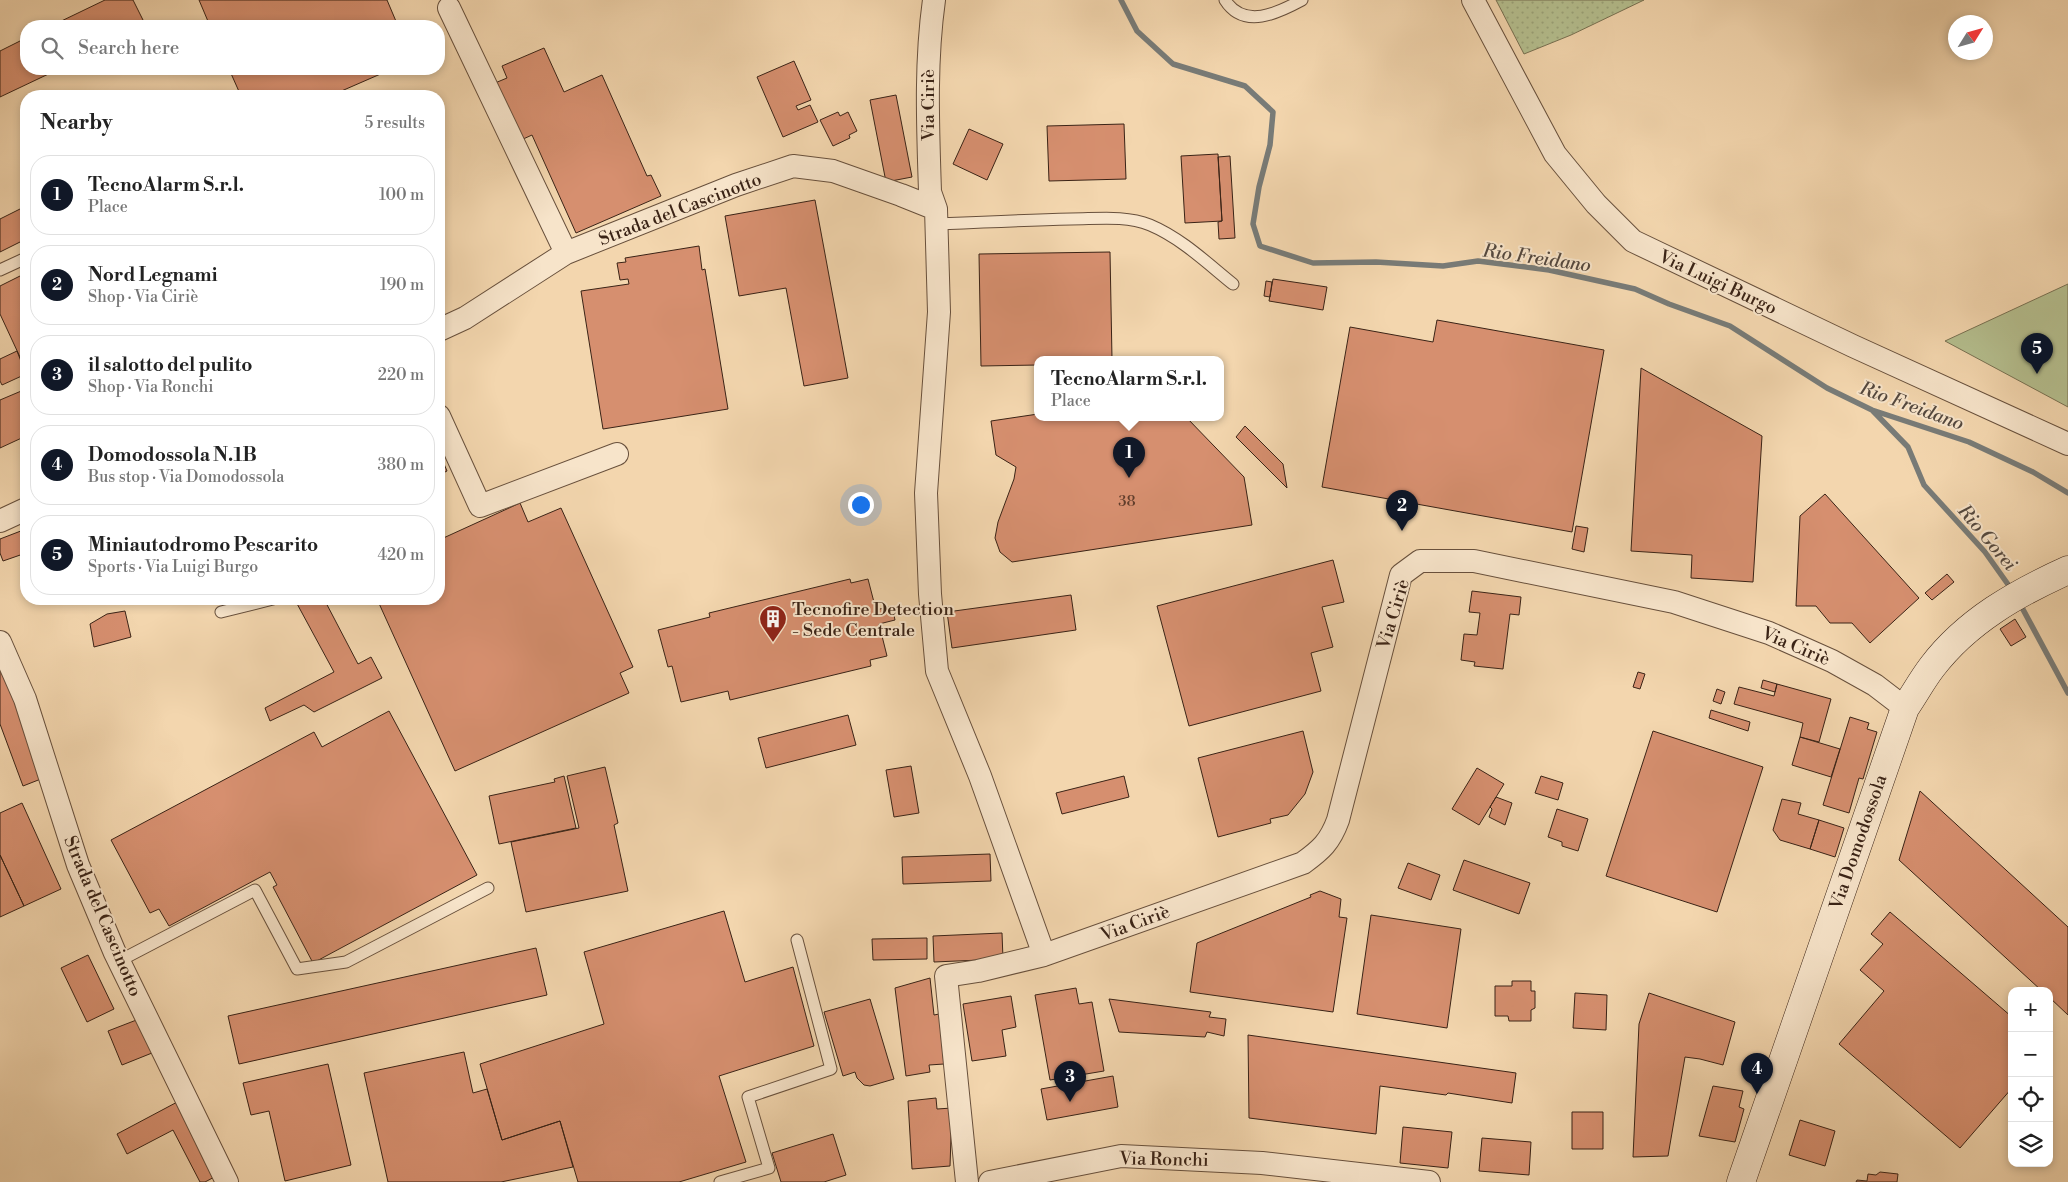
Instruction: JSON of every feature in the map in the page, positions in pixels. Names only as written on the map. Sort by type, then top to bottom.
[{"type":"street","name":"Via Ciriè","points":[[934,0],[929,33],[927,80],[930,192],[937,217],[939,312],[926,493],[930,594],[938,671],[980,776],[1044,955]]},
{"type":"street","name":"Via Luigi Burgo","points":[[1473,0],[1555,154],[1596,204],[1632,241],[1853,346],[2068,444]]},
{"type":"street","points":[[449,8],[566,253]]},
{"type":"street","name":"Strada del Cascinotto","points":[[445,327],[466,318],[566,253],[736,185],[793,166],[833,172],[901,195],[937,217]]},
{"type":"street","points":[[445,429],[480,506],[617,454]]},
{"type":"street","points":[[0,521],[20,512]]},
{"type":"street","name":"Via Ciriè","points":[[967,1182],[946,976],[978,971],[1044,955],[1303,863],[1323,848],[1333,833],[1338,820],[1401,575],[1420,562],[1474,561],[1674,602],[1769,633],[1832,661],[1875,685],[1905,708]]},
{"type":"street","name":"Via Domodossola","points":[[1741,1182],[1905,708],[1932,666],[1964,632],[2017,595],[2068,570]]},
{"type":"street","name":"Strada del Cascinotto","points":[[0,642],[25,699],[78,865],[119,961],[227,1182]]},
{"type":"street","name":"Via Ronchi","points":[[990,1182],[1121,1156],[1262,1163],[1428,1182]]},
{"type":"lane","points":[[1225,0],[1230,7],[1245,17],[1260,17],[1278,13],[1302,0]]},
{"type":"lane","points":[[937,217],[1006,220],[1126,218],[1148,224],[1167,233],[1233,284]]},
{"type":"lane","points":[[0,270],[20,261]]},
{"type":"lane","points":[[221,612],[249,605]]},
{"type":"lane","points":[[119,961],[256,890],[297,969],[346,962],[488,888]]},
{"type":"lane","points":[[720,1182],[769,1168],[748,1096],[831,1068],[797,940]]},
{"type":"green space","points":[[1496,0],[1644,0],[1571,35],[1524,54]]},
{"type":"green space","points":[[2068,284],[2068,407],[1945,341]]},
{"type":"building","points":[[105,0],[133,0],[143,20],[63,20]]},
{"type":"building","points":[[199,0],[387,0],[395,20],[207,20]]},
{"type":"building","points":[[20,41],[20,75],[46,75],[0,97],[0,51]]},
{"type":"building","points":[[544,48],[564,92],[602,75],[647,176],[651,175],[661,196],[576,233],[532,135],[521,140],[495,83],[507,78],[502,66]]},
{"type":"building","points":[[794,61],[811,100],[796,106],[798,110],[810,105],[818,122],[783,137],[757,77]]},
{"type":"building","points":[[232,75],[378,75],[344,90],[238,90]]},
{"type":"building","points":[[896,95],[912,177],[886,182],[870,100]]},
{"type":"building","points":[[838,112],[840,116],[848,112],[857,131],[849,135],[850,138],[833,146],[820,120]]},
{"type":"building","points":[[1124,124],[1126,179],[1049,181],[1047,126]]},
{"type":"building","points":[[969,129],[1003,144],[987,180],[953,164]]},
{"type":"building","points":[[1218,154],[1222,221],[1185,223],[1181,156]]},
{"type":"building","points":[[1230,156],[1235,238],[1219,239],[1218,222],[1222,221],[1218,157]]},
{"type":"building","points":[[815,200],[848,378],[804,386],[786,288],[739,296],[725,216]]},
{"type":"building","points":[[20,209],[20,242],[0,252],[0,219]]},
{"type":"building","points":[[699,246],[702,270],[705,269],[728,409],[603,429],[581,291],[629,284],[628,279],[620,280],[617,263],[626,262],[625,258]]},
{"type":"building","points":[[1110,252],[1112,356],[1034,356],[1034,365],[981,366],[979,254]]},
{"type":"building","points":[[20,276],[20,357],[0,314],[0,286]]},
{"type":"building","points":[[1273,279],[1327,287],[1323,310],[1269,301]]},
{"type":"building","points":[[1266,281],[1272,282],[1270,297],[1264,296]]},
{"type":"building","points":[[1437,320],[1604,350],[1572,532],[1322,487],[1350,327],[1433,342]]},
{"type":"building","points":[[17,351],[20,359],[20,377],[2,385],[0,381],[0,359]]},
{"type":"building","points":[[1641,368],[1762,436],[1753,582],[1691,578],[1692,555],[1631,551]]},
{"type":"building","points":[[20,392],[20,439],[0,448],[0,400]]},
{"type":"building","points":[[1034,415],[1034,421],[1190,421],[1244,477],[1252,525],[1012,562],[1000,552],[995,538],[998,522],[1014,479],[1016,467],[996,455],[991,421]]},
{"type":"building","points":[[1245,426],[1283,464],[1287,488],[1236,437]]},
{"type":"building","points":[[1825,494],[1919,598],[1870,643],[1852,623],[1830,623],[1816,606],[1796,606],[1800,516]]},
{"type":"building","points":[[520,503],[528,522],[561,508],[633,667],[620,673],[629,693],[455,771],[380,605],[445,605],[445,537]]},
{"type":"building","points":[[1576,526],[1588,528],[1584,552],[1572,549]]},
{"type":"building","points":[[20,531],[20,555],[3,561],[0,553],[0,539]]},
{"type":"building","points":[[1333,560],[1344,602],[1322,607],[1333,647],[1311,653],[1321,691],[1189,726],[1157,606]]},
{"type":"building","points":[[1947,574],[1954,582],[1932,600],[1925,593]]},
{"type":"building","name":"Tecnofire Detection - Sede Centrale","points":[[850,579],[851,583],[868,579],[876,610],[892,606],[895,620],[879,624],[887,656],[870,660],[871,666],[730,700],[728,691],[681,702],[672,666],[668,667],[658,630],[710,617],[709,613]]},
{"type":"building","points":[[1472,591],[1521,597],[1519,615],[1510,614],[1503,669],[1474,666],[1475,662],[1461,660],[1464,634],[1477,635],[1480,613],[1469,612]]},
{"type":"building","points":[[1071,595],[1076,630],[952,648],[947,612]]},
{"type":"building","points":[[298,605],[327,605],[358,664],[371,657],[382,678],[314,712],[304,705],[270,721],[265,708],[334,672]]},
{"type":"building","points":[[125,611],[131,637],[94,647],[90,624],[107,614]]},
{"type":"building","points":[[2015,619],[2026,637],[2011,646],[2000,629]]},
{"type":"building","points":[[0,657],[46,777],[23,786],[0,724]]},
{"type":"building","points":[[1638,672],[1645,674],[1640,689],[1633,687]]},
{"type":"building","points":[[1763,680],[1777,684],[1775,692],[1761,688]]},
{"type":"building","points":[[1777,684],[1831,699],[1819,742],[1800,737],[1803,723],[1734,704],[1739,687],[1774,696]]},
{"type":"building","points":[[1717,689],[1725,692],[1721,704],[1713,701]]},
{"type":"building","points":[[1711,710],[1750,722],[1748,731],[1709,718]]},
{"type":"building","points":[[389,711],[477,875],[313,963],[273,887],[277,885],[270,872],[169,926],[159,909],[150,913],[111,840],[314,732],[322,747]]},
{"type":"building","points":[[848,715],[856,745],[766,768],[758,738]]},
{"type":"building","points":[[1850,717],[1869,723],[1867,729],[1877,732],[1863,779],[1859,778],[1849,813],[1823,805]]},
{"type":"building","points":[[1303,731],[1313,772],[1305,794],[1288,815],[1270,819],[1271,823],[1218,837],[1198,758]]},
{"type":"building","points":[[1653,731],[1763,767],[1717,912],[1606,876]]},
{"type":"building","points":[[1800,737],[1840,749],[1831,777],[1792,765]]},
{"type":"building","points":[[911,766],[919,813],[894,817],[886,770]]},
{"type":"building","points":[[605,767],[618,823],[614,825],[628,891],[526,912],[511,842],[579,828],[567,776]]},
{"type":"building","points":[[1477,768],[1504,784],[1479,825],[1452,809]]},
{"type":"building","points":[[564,776],[576,828],[499,844],[489,796],[555,782],[554,779]]},
{"type":"building","points":[[1124,776],[1129,797],[1062,814],[1056,793]]},
{"type":"building","points":[[1541,776],[1563,783],[1558,800],[1535,793]]},
{"type":"building","points":[[1920,791],[2068,927],[2068,1015],[2053,1001],[2053,987],[2038,987],[1899,860]]},
{"type":"building","points":[[1496,797],[1512,803],[1505,825],[1489,817],[1492,809],[1490,807]]},
{"type":"building","points":[[1782,799],[1801,803],[1798,814],[1819,820],[1810,849],[1780,840],[1773,830]]},
{"type":"building","points":[[22,803],[61,889],[24,906],[0,855],[0,813]]},
{"type":"building","points":[[1557,809],[1588,819],[1578,851],[1562,846],[1562,842],[1548,837]]},
{"type":"building","points":[[1819,820],[1844,828],[1835,857],[1810,849]]},
{"type":"building","points":[[990,854],[991,881],[903,884],[902,857]]},
{"type":"building","points":[[0,855],[24,906],[0,917]]},
{"type":"building","points":[[1464,860],[1530,883],[1519,914],[1453,890]]},
{"type":"building","points":[[1408,863],[1440,875],[1431,900],[1398,888]]},
{"type":"building","points":[[1320,891],[1341,899],[1339,917],[1347,918],[1333,1012],[1190,992],[1197,943],[1311,897],[1310,895]]},
{"type":"building","points":[[724,911],[745,982],[793,967],[814,1046],[719,1076],[746,1162],[679,1182],[578,1182],[560,1121],[502,1140],[480,1064],[604,1024],[584,952]]},
{"type":"building","points":[[1890,912],[2008,1014],[2008,1093],[1960,1148],[1839,1044],[1884,991],[1860,970],[1883,944],[1871,934]]},
{"type":"building","points":[[1371,915],[1461,929],[1447,1028],[1357,1014]]},
{"type":"building","points":[[1002,933],[1003,959],[934,962],[933,936]]},
{"type":"building","points":[[927,938],[927,959],[873,960],[872,939]]},
{"type":"building","points":[[536,948],[547,995],[239,1064],[228,1016]]},
{"type":"building","points":[[88,955],[114,1009],[87,1022],[61,968]]},
{"type":"building","points":[[930,978],[934,1015],[939,1014],[944,1064],[929,1065],[930,1072],[906,1076],[895,988]]},
{"type":"building","points":[[1512,981],[1531,981],[1531,991],[1535,991],[1535,1008],[1531,1010],[1531,1021],[1509,1021],[1508,1016],[1495,1016],[1495,986],[1512,986]]},
{"type":"building","points":[[1076,988],[1079,1004],[1092,1002],[1104,1071],[1050,1080],[1035,995]]},
{"type":"building","points":[[1575,993],[1607,995],[1606,1030],[1573,1028]]},
{"type":"building","points":[[1649,993],[1735,1022],[1723,1065],[1685,1057],[1668,1156],[1633,1157],[1639,1024]]},
{"type":"building","points":[[1011,996],[1016,1027],[1002,1030],[1006,1056],[972,1061],[963,1004]]},
{"type":"building","points":[[870,999],[894,1079],[870,1086],[864,1085],[857,1078],[855,1072],[843,1076],[824,1012]]},
{"type":"building","points":[[1109,999],[1211,1012],[1209,1017],[1226,1019],[1224,1036],[1207,1032],[1205,1037],[1119,1032]]},
{"type":"building","points":[[139,1019],[152,1053],[122,1065],[108,1031]]},
{"type":"building","points":[[1248,1035],[1516,1073],[1512,1103],[1448,1093],[1446,1095],[1380,1086],[1376,1134],[1249,1118]]},
{"type":"building","points":[[464,1052],[473,1093],[487,1089],[502,1140],[560,1121],[573,1167],[501,1182],[388,1182],[364,1073]]},
{"type":"building","points":[[328,1064],[351,1165],[285,1181],[269,1111],[251,1115],[243,1083]]},
{"type":"building","points":[[1113,1076],[1118,1107],[1047,1120],[1041,1089]]},
{"type":"building","points":[[1713,1086],[1743,1091],[1739,1107],[1744,1109],[1735,1142],[1699,1136]]},
{"type":"building","points":[[936,1098],[937,1109],[952,1108],[950,1166],[912,1169],[908,1101]]},
{"type":"building","points":[[181,1100],[220,1174],[205,1182],[200,1182],[173,1130],[127,1154],[117,1134]]},
{"type":"building","points":[[1572,1112],[1603,1112],[1603,1149],[1572,1149]]},
{"type":"building","points":[[1800,1120],[1835,1131],[1825,1166],[1789,1155]]},
{"type":"building","points":[[1403,1127],[1452,1132],[1448,1168],[1400,1163]]},
{"type":"building","points":[[833,1134],[846,1175],[824,1182],[781,1182],[772,1153]]},
{"type":"building","points":[[1482,1138],[1531,1142],[1529,1175],[1479,1171]]},
{"type":"building","points":[[1880,1172],[1898,1174],[1897,1182],[1856,1182],[1857,1180],[1867,1181],[1868,1174],[1876,1175]]},
{"type":"waterway","name":"Rio Freidano","points":[[1121,0],[1137,31],[1173,64],[1245,86],[1273,112],[1270,145],[1259,187],[1253,224],[1260,246],[1313,263],[1376,262],[1443,266],[1478,261],[1549,270],[1635,289],[1669,304],[1730,326],[1827,388],[1872,410],[1969,442],[2033,472],[2068,493]]},
{"type":"waterway","name":"Rio Gorei","points":[[1873,411],[1908,447],[1924,485],[1985,552],[2012,590]]},
{"type":"waterway","name":"Rio Gorei","points":[[2019,602],[2068,693]]},
{"type":"place","name":"Miniautodromo Pescarito","points":[[2037,374]]},
{"type":"place","name":"TecnoAlarm S.r.l.","points":[[1129,478]]},
{"type":"place","name":"Nord Legnami","points":[[1402,531]]},
{"type":"place","name":"Tecnofire Detection - Sede Centrale","points":[[773,643]]},
{"type":"place","name":"Domodossola N.1B","points":[[1757,1094]]},
{"type":"place","name":"il salotto del pulito","points":[[1070,1102]]}]
